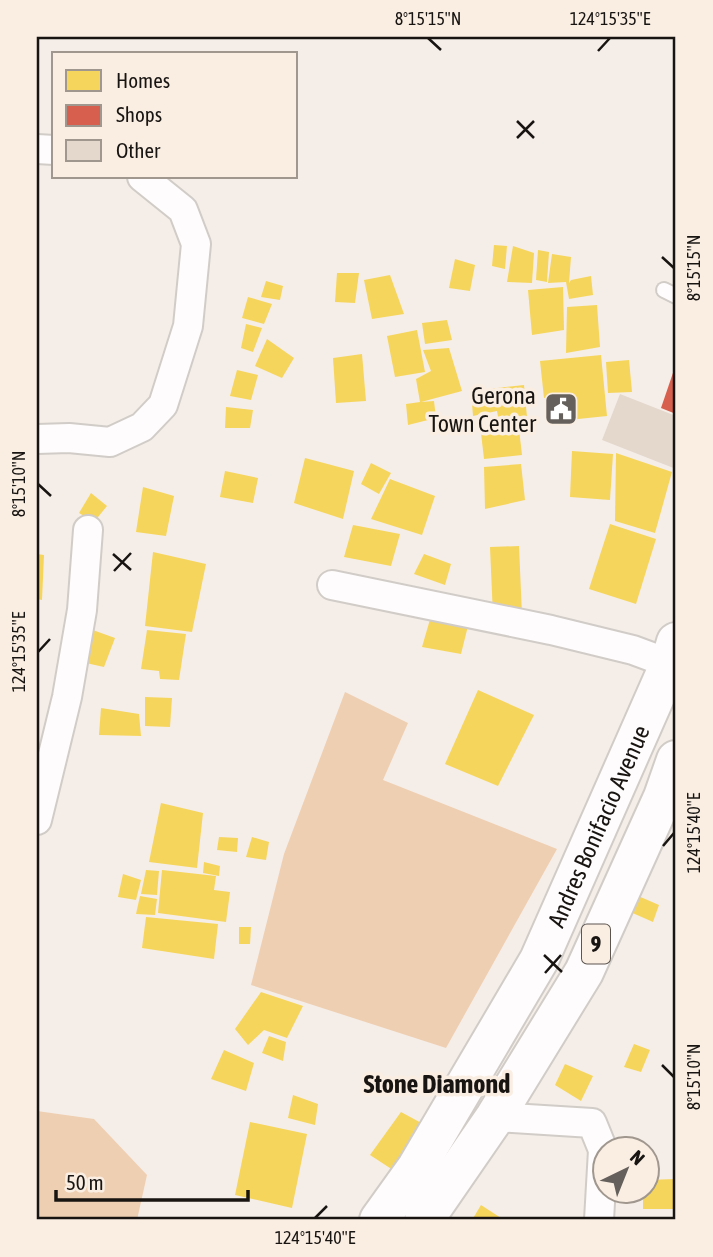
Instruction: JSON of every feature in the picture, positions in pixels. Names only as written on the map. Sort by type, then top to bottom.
[{"type":"highway","name":"Andres Bonifacio Avenue","points":[[379,1220],[417,1167],[539,960],[674,657]]},
{"type":"highway","name":"Andres Bonifacio Avenue","points":[[424,1220],[495,1117],[584,972],[663,797],[676,760]]},
{"type":"street","points":[[37,439],[69,438],[110,442],[142,427],[163,405],[188,326],[196,244],[183,210],[143,178]]},
{"type":"street","points":[[37,820],[68,697],[82,610],[88,530]]},
{"type":"street","points":[[332,585],[674,657]]},
{"type":"street","points":[[495,1117],[592,1123],[603,1150],[599,1220]]},
{"type":"shaded area","points":[[345,692],[408,723],[383,780],[557,849],[446,1048],[251,985],[284,854]]},
{"type":"shaded area","points":[[37,1111],[94,1119],[147,1175],[137,1220],[37,1220]]},
{"type":"building: Homes","points":[[494,245],[507,246],[505,269],[492,266]]},
{"type":"building: Homes","points":[[513,246],[534,253],[532,283],[507,282]]},
{"type":"building: Homes","points":[[538,250],[549,252],[547,282],[536,280]]},
{"type":"building: Homes","points":[[552,254],[571,257],[569,283],[571,280],[591,276],[593,295],[569,299],[566,282],[548,283]]},
{"type":"building: Homes","points":[[455,259],[475,265],[470,291],[449,288]]},
{"type":"building: Homes","points":[[337,273],[359,273],[355,303],[335,302]]},
{"type":"building: Homes","points":[[390,275],[404,314],[372,319],[364,280]]},
{"type":"building: Homes","points":[[266,281],[283,286],[280,300],[261,297]]},
{"type":"building: Homes","points":[[563,287],[564,330],[532,335],[528,290]]},
{"type":"building: Homes","points":[[248,297],[272,304],[264,324],[242,318]]},
{"type":"building: Homes","points":[[597,305],[600,347],[566,353],[567,307]]},
{"type":"building: Homes","points":[[447,320],[452,340],[425,344],[422,323]]},
{"type":"building: Homes","points":[[246,324],[262,328],[253,352],[241,348]]},
{"type":"building: Homes","points":[[417,330],[425,372],[395,377],[387,336]]},
{"type":"building: Homes","points":[[267,339],[294,358],[282,378],[255,366]]},
{"type":"building: Homes","points":[[449,348],[462,391],[421,402],[434,401],[436,418],[408,425],[406,404],[420,402],[416,379],[431,371],[423,350]]},
{"type":"building: Homes","points":[[362,354],[366,401],[336,403],[333,358]]},
{"type":"building: Homes","points":[[601,355],[607,416],[559,421],[557,396],[544,398],[540,361]]},
{"type":"building: Homes","points":[[629,360],[632,392],[608,393],[606,362]]},
{"type":"building: Homes","points":[[237,370],[258,375],[251,400],[230,396]]},
{"type":"building: Homes","points":[[524,385],[527,417],[499,422],[497,411],[473,416],[471,391]]},
{"type":"building: Homes","points":[[226,407],[253,410],[250,428],[225,428]]},
{"type":"building: Homes","points":[[519,429],[522,455],[484,459],[481,433]]},
{"type":"building: Homes","points":[[572,451],[613,454],[610,500],[570,497]]},
{"type":"building: Homes","points":[[616,453],[672,472],[655,533],[615,521]]},
{"type":"building: Homes","points":[[305,458],[354,471],[343,519],[294,503]]},
{"type":"building: Homes","points":[[371,463],[391,473],[379,494],[361,484]]},
{"type":"building: Homes","points":[[521,464],[525,500],[485,509],[484,467]]},
{"type":"building: Homes","points":[[225,471],[258,478],[253,503],[220,497]]},
{"type":"building: Homes","points":[[390,479],[435,496],[422,535],[371,519]]},
{"type":"building: Homes","points":[[143,487],[174,496],[166,536],[136,532]]},
{"type":"building: Homes","points":[[91,493],[107,506],[94,522],[79,513]]},
{"type":"building: Homes","points":[[610,524],[656,539],[636,604],[589,589]]},
{"type":"building: Homes","points":[[353,525],[400,534],[391,566],[344,557]]},
{"type":"building: Homes","points":[[519,546],[522,615],[493,616],[490,547]]},
{"type":"building: Homes","points":[[153,552],[206,564],[192,632],[145,626]]},
{"type":"building: Homes","points":[[37,554],[44,555],[42,600],[37,599]]},
{"type":"building: Homes","points":[[424,554],[451,564],[445,585],[414,574]]},
{"type":"building: Homes","points":[[431,616],[469,622],[461,654],[422,647]]},
{"type":"building: Homes","points":[[90,629],[115,638],[104,667],[77,661]]},
{"type":"building: Homes","points":[[147,630],[186,634],[179,680],[160,679],[159,671],[141,669]]},
{"type":"building: Homes","points":[[478,690],[534,715],[498,786],[445,764]]},
{"type":"building: Homes","points":[[145,697],[172,698],[170,727],[145,726]]},
{"type":"building: Homes","points":[[101,708],[139,714],[141,736],[99,735]]},
{"type":"building: Homes","points":[[161,803],[203,813],[197,868],[149,862]]},
{"type":"building: Homes","points":[[219,837],[238,838],[237,852],[217,850]]},
{"type":"building: Homes","points":[[252,837],[269,842],[266,860],[246,857]]},
{"type":"building: Homes","points":[[204,862],[220,866],[219,876],[203,873]]},
{"type":"building: Homes","points":[[146,870],[159,871],[157,895],[141,894]]},
{"type":"building: Homes","points":[[162,870],[216,876],[214,890],[230,892],[226,922],[158,913]]},
{"type":"building: Homes","points":[[123,874],[141,880],[136,900],[118,897]]},
{"type":"building: Homes","points":[[636,895],[659,905],[653,922],[628,911]]},
{"type":"building: Homes","points":[[140,896],[157,899],[155,915],[136,914]]},
{"type":"building: Homes","points":[[146,917],[218,924],[214,959],[142,948]]},
{"type":"building: Homes","points":[[239,927],[251,927],[250,944],[239,944]]},
{"type":"building: Homes","points":[[261,992],[303,1006],[287,1038],[264,1030],[248,1045],[235,1029]]},
{"type":"building: Homes","points":[[269,1036],[286,1042],[283,1061],[262,1053]]},
{"type":"building: Homes","points":[[634,1044],[650,1050],[641,1072],[624,1067]]},
{"type":"building: Homes","points":[[224,1050],[254,1063],[246,1091],[211,1079]]},
{"type":"building: Homes","points":[[565,1064],[593,1076],[581,1101],[555,1085]]},
{"type":"building: Homes","points":[[293,1095],[318,1104],[315,1125],[288,1118]]},
{"type":"building: Homes","points":[[401,1112],[425,1125],[396,1172],[370,1155]]},
{"type":"building: Homes","points":[[250,1122],[307,1134],[292,1208],[235,1195]]},
{"type":"building: Homes","points":[[676,1179],[676,1209],[643,1209],[643,1204],[660,1204],[660,1180]]},
{"type":"building: Homes","points":[[481,1205],[501,1218],[500,1220],[472,1220]]},
{"type":"building: Shops","points":[[676,364],[676,414],[661,408]]},
{"type":"building: Other","points":[[620,394],[676,416],[676,469],[602,440]]},
{"type":"place","name":"Gerona Town Center","points":[[561,409]]},
{"type":"district","name":"Stone Diamond","points":[[437,1084]]}]
